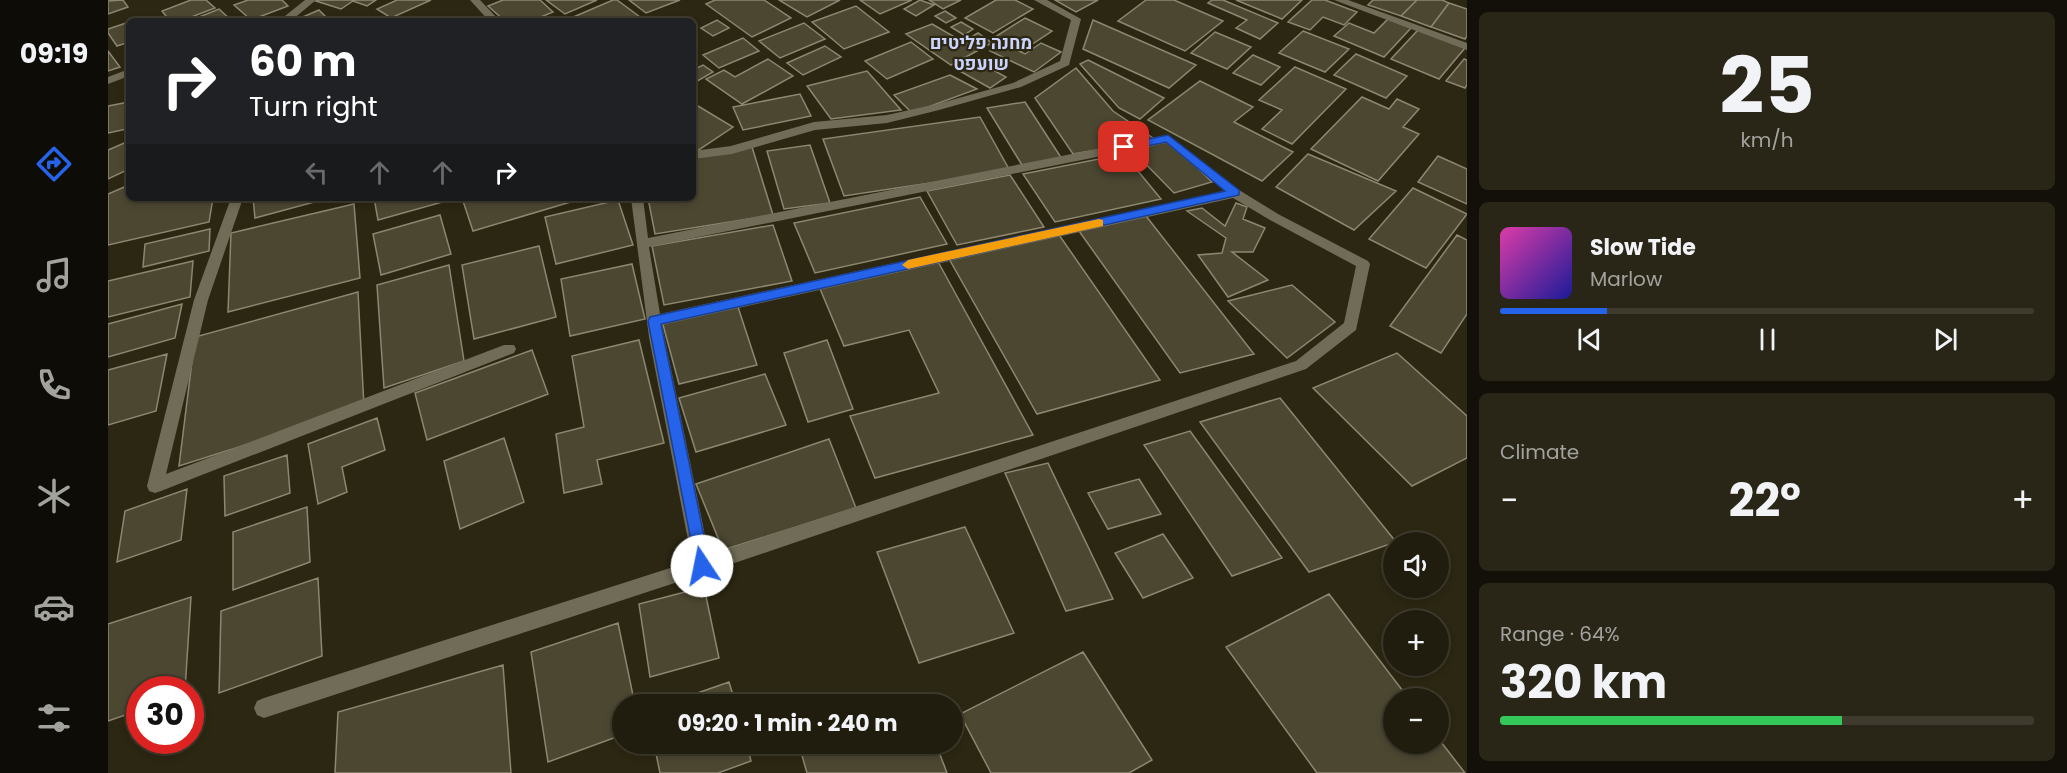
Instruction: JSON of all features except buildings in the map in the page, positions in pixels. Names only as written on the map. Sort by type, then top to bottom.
[{"type":"street","points":[[288,18],[311,0]]},
{"type":"street","points":[[475,0],[492,18]]},
{"type":"street","points":[[696,155],[732,150],[814,126],[887,119],[1017,85],[1065,63],[1076,19],[1039,0]]},
{"type":"street","points":[[1339,0],[1357,3],[1467,47]]},
{"type":"street","points":[[108,81],[126,73]]},
{"type":"street","points":[[264,708],[702,566],[1301,365],[1351,326],[1363,264],[1274,218],[1235,193],[1168,139],[642,244]]},
{"type":"street","points":[[654,321],[1235,193]]},
{"type":"street","points":[[236,201],[201,300],[155,486],[509,350]]},
{"type":"street","points":[[637,201],[654,321],[702,566]]},
{"type":"slow traffic","points":[[908,265],[1099,223]]},
{"type":"district","name":"מחנה פליטים שועפט","points":[[981,52]]},
{"type":"route","points":[[702,566],[654,321],[1235,193],[1168,139],[1124,147]]}]
